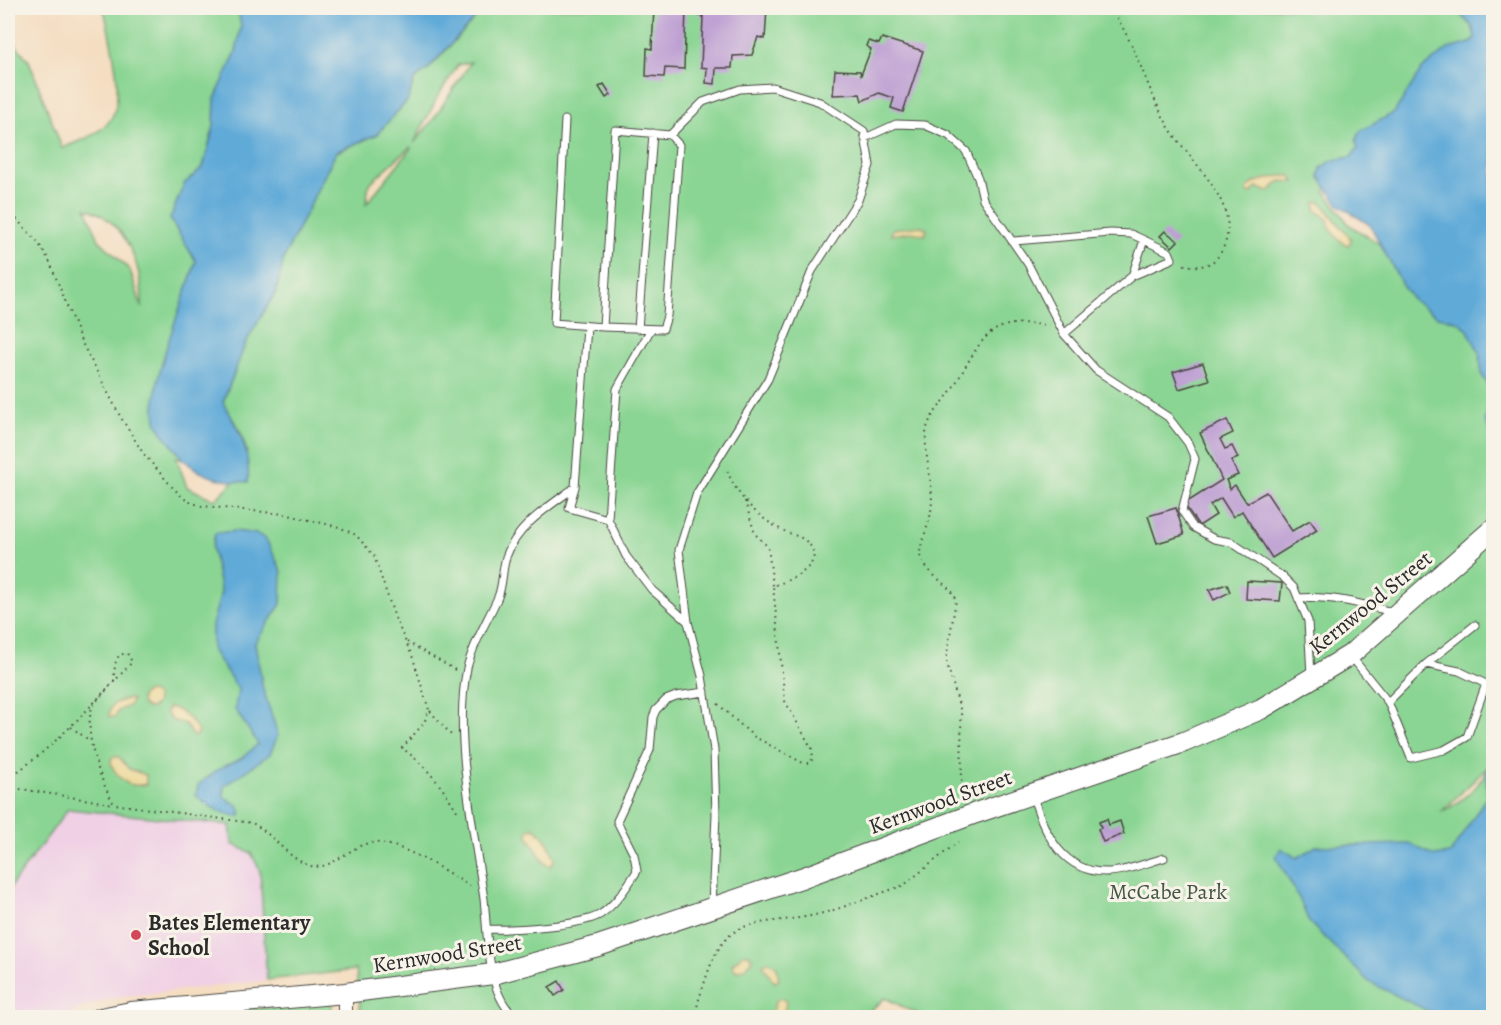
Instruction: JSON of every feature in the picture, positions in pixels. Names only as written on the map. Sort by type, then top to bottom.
[{"type":"main road","name":"Kernwood Street","points":[[101,1017],[142,1010],[345,993],[493,974],[598,946],[1184,742],[1261,709],[1350,655],[1494,528]]},
{"type":"street","points":[[345,993],[345,1017]]},
{"type":"lane","points":[[670,135],[703,102],[740,89],[773,87],[820,102],[864,131],[870,165],[858,200],[812,271],[768,379],[697,493],[679,550],[688,622],[705,693],[714,750],[716,814],[712,907]]},
{"type":"lane","points":[[565,120],[554,323],[587,327],[663,330],[667,316],[679,146],[670,135],[615,130],[603,327]]},
{"type":"lane","points":[[865,138],[896,124],[925,125],[948,135],[966,151],[978,178],[983,199],[1014,242],[1064,334],[1096,370],[1168,417],[1188,443],[1196,459],[1182,511],[1193,528],[1214,540],[1232,542],[1283,577],[1294,588],[1308,621],[1311,679]]},
{"type":"lane","points":[[638,328],[653,133]]},
{"type":"lane","points":[[1014,242],[1111,233],[1131,234],[1159,245],[1169,252],[1172,259],[1132,276],[1064,334]]},
{"type":"lane","points":[[1132,276],[1144,240]]},
{"type":"lane","points":[[587,327],[575,487],[569,508],[608,519]]},
{"type":"lane","points":[[651,329],[616,389],[608,519],[626,556],[652,590],[688,622]]},
{"type":"lane","points":[[517,1017],[501,1004],[493,974],[474,838],[465,752],[464,693],[468,666],[498,595],[507,556],[521,528],[575,487]]},
{"type":"lane","points":[[1298,598],[1316,596],[1342,600],[1399,614]]},
{"type":"lane","points":[[1388,702],[1426,664],[1475,625]]},
{"type":"lane","points":[[1350,655],[1388,702],[1411,758],[1444,750],[1467,737],[1490,684],[1459,670],[1426,664]]},
{"type":"lane","points":[[487,929],[540,928],[591,918],[600,915],[608,907],[637,871],[634,855],[617,821],[650,750],[653,717],[666,700],[676,696],[705,693]]},
{"type":"lane","points":[[1033,794],[1039,817],[1049,836],[1066,860],[1083,870],[1110,872],[1164,858]]},
{"type":"path","points":[[1110,8],[1143,66],[1167,125],[1214,185],[1226,217],[1228,236],[1220,255],[1209,265],[1193,267],[1177,263]]},
{"type":"path","points":[[8,210],[37,241],[49,260],[80,339],[120,416],[159,474],[187,501],[202,506],[284,514],[339,527],[356,535],[374,556],[395,618],[407,642],[429,710],[465,752]]},
{"type":"path","points":[[962,788],[961,712],[947,664],[956,600],[948,587],[923,562],[920,554],[931,511],[932,489],[926,432],[931,418],[949,394],[979,342],[1013,322],[1055,327]]},
{"type":"path","points":[[721,454],[730,482],[745,501],[778,528],[811,546],[813,558],[808,569],[798,576],[773,586]]},
{"type":"path","points":[[705,693],[753,735],[803,763],[810,763],[813,758],[812,749],[785,701],[768,548],[752,528],[745,501]]},
{"type":"path","points":[[407,642],[457,670],[468,666]]},
{"type":"path","points":[[8,778],[70,727],[114,681],[132,662],[127,653],[118,655],[114,681],[90,711],[90,741],[107,792],[114,804]]},
{"type":"path","points":[[429,710],[424,723],[402,748],[447,794],[474,838]]},
{"type":"path","points":[[70,727],[90,741]]},
{"type":"path","points":[[8,787],[252,824],[267,831],[297,861],[314,867],[330,863],[368,843],[385,842],[442,869],[478,891]]},
{"type":"path","points":[[696,1017],[712,961],[732,931],[745,925],[806,917],[904,885],[958,842]]},
{"type":"shaded area","name":"Bates Elementary School","points":[[67,809],[230,825],[232,844],[251,853],[260,871],[267,980],[118,997],[90,1004],[61,1017],[8,1018],[8,890]]},
{"type":"green space","name":"McCabe Park","points":[[101,8],[238,8],[241,27],[236,52],[215,99],[214,126],[203,167],[184,184],[170,219],[196,261],[166,351],[167,438],[183,460],[176,457],[187,487],[215,500],[233,482],[247,452],[241,433],[223,402],[246,342],[276,292],[284,258],[330,164],[337,152],[376,135],[408,100],[414,80],[428,70],[480,13],[478,8],[1453,8],[1472,26],[1475,37],[1471,43],[1457,47],[1394,113],[1379,121],[1325,191],[1349,225],[1444,283],[1479,319],[1494,386],[1493,1017],[926,1018],[885,998],[862,1018],[361,1017],[356,970],[267,980],[260,871],[251,853],[232,844],[230,825],[68,809],[8,890],[8,35],[29,61],[62,148],[98,132],[108,123],[114,113],[117,100],[116,70],[105,13]],"holes":[[[471,62],[435,117],[414,143],[438,96],[458,65]],[[410,147],[411,148],[366,204],[369,184]],[[86,208],[112,223],[130,247],[136,262],[142,292],[142,308],[130,270],[99,240]],[[1489,766],[1481,780],[1469,793],[1441,812]]]},
{"type":"green space","points":[[331,1001],[333,1017],[163,1018]]},
{"type":"sand","points":[[1280,176],[1291,176],[1295,182],[1281,181],[1268,192],[1257,187],[1251,194],[1248,193],[1247,189],[1255,182]]},
{"type":"sand","points":[[1316,202],[1321,202],[1351,239],[1349,245],[1336,236],[1328,220],[1316,210]]},
{"type":"sand","points":[[921,226],[927,229],[925,235],[911,232],[891,235],[893,229]]},
{"type":"sand","points":[[146,692],[152,692],[157,700],[155,706],[146,708],[141,703],[141,697]]},
{"type":"sand","points":[[132,699],[130,705],[118,711],[115,717],[109,717],[110,709],[114,704]]},
{"type":"sand","points":[[169,707],[187,717],[198,734],[193,737],[185,724],[171,720],[166,712]]},
{"type":"sand","points":[[112,757],[119,757],[129,769],[146,775],[146,784],[134,785],[125,782],[111,764]]},
{"type":"sand","points":[[537,829],[548,843],[555,859],[551,866],[545,864],[528,836],[528,830]]},
{"type":"sand","points":[[743,954],[749,954],[753,960],[745,968],[736,971],[732,964]]},
{"type":"sand","points":[[769,961],[777,967],[779,980],[774,982],[763,965]]},
{"type":"sand","points":[[780,998],[786,1001],[785,1009],[778,1017],[771,1017],[776,1001]]},
{"type":"water","points":[[238,8],[478,8],[480,13],[427,70],[414,80],[408,100],[376,135],[337,151],[330,164],[284,258],[276,292],[246,342],[223,402],[245,449],[248,482],[227,481],[191,466],[159,428],[155,403],[157,384],[168,341],[196,261],[170,219],[184,184],[203,167],[214,126],[215,99],[236,52],[241,27]]},
{"type":"water","points":[[1453,8],[1493,8],[1493,439],[1485,420],[1491,399],[1488,385],[1482,375],[1479,352],[1467,329],[1459,322],[1437,316],[1413,300],[1404,288],[1370,225],[1339,205],[1319,176],[1321,168],[1333,160],[1351,157],[1358,148],[1356,140],[1360,131],[1394,113],[1422,69],[1448,49],[1471,43],[1475,37],[1472,26]]},
{"type":"water","points":[[236,531],[257,534],[266,539],[282,572],[281,604],[255,643],[263,689],[278,735],[270,754],[224,786],[224,797],[239,806],[241,816],[216,810],[196,795],[198,785],[219,769],[242,758],[258,744],[235,709],[238,689],[212,650],[212,625],[221,592],[212,548],[215,533]]},
{"type":"water","points":[[1493,756],[1493,1017],[1440,1017],[1369,982],[1309,922],[1299,898],[1276,857],[1281,848],[1297,858],[1316,846],[1411,844],[1434,856],[1450,854],[1487,796],[1486,774]]},
{"type":"building","points":[[654,8],[686,8],[684,69],[665,68],[664,77],[646,76],[647,48],[652,49]]},
{"type":"building","points":[[700,8],[767,8],[765,39],[758,37],[752,55],[733,56],[732,68],[716,68],[715,84],[706,83],[707,68],[701,67],[703,16],[699,16]]},
{"type":"building","points":[[882,38],[923,51],[903,112],[891,108],[894,98],[879,93],[862,101],[860,94],[833,95],[835,70],[860,71],[861,75],[871,49],[866,46],[868,41],[879,44]]},
{"type":"building","points":[[604,84],[611,95],[606,98],[599,87]]},
{"type":"building","points":[[1165,231],[1178,241],[1172,247],[1160,236]]},
{"type":"building","points":[[1203,363],[1209,380],[1179,389],[1173,372]]},
{"type":"building","points":[[1227,420],[1233,433],[1220,439],[1225,449],[1232,446],[1238,458],[1231,461],[1238,475],[1226,480],[1230,489],[1235,485],[1247,503],[1266,492],[1292,531],[1310,520],[1317,530],[1272,558],[1242,511],[1233,517],[1221,498],[1210,505],[1216,515],[1199,526],[1184,504],[1222,480],[1200,433]]},
{"type":"building","points":[[1176,508],[1184,535],[1157,543],[1148,516]]},
{"type":"building","points":[[1247,581],[1282,583],[1280,601],[1246,599]]},
{"type":"building","points":[[1227,584],[1230,592],[1214,600],[1209,590]]},
{"type":"building","points":[[1107,819],[1109,825],[1120,821],[1124,834],[1103,842],[1098,829],[1101,828],[1099,822]]},
{"type":"building","points":[[559,981],[564,990],[555,996],[549,987]]},
{"type":"place","name":"Bates Elementary School","points":[[136,935]]}]
